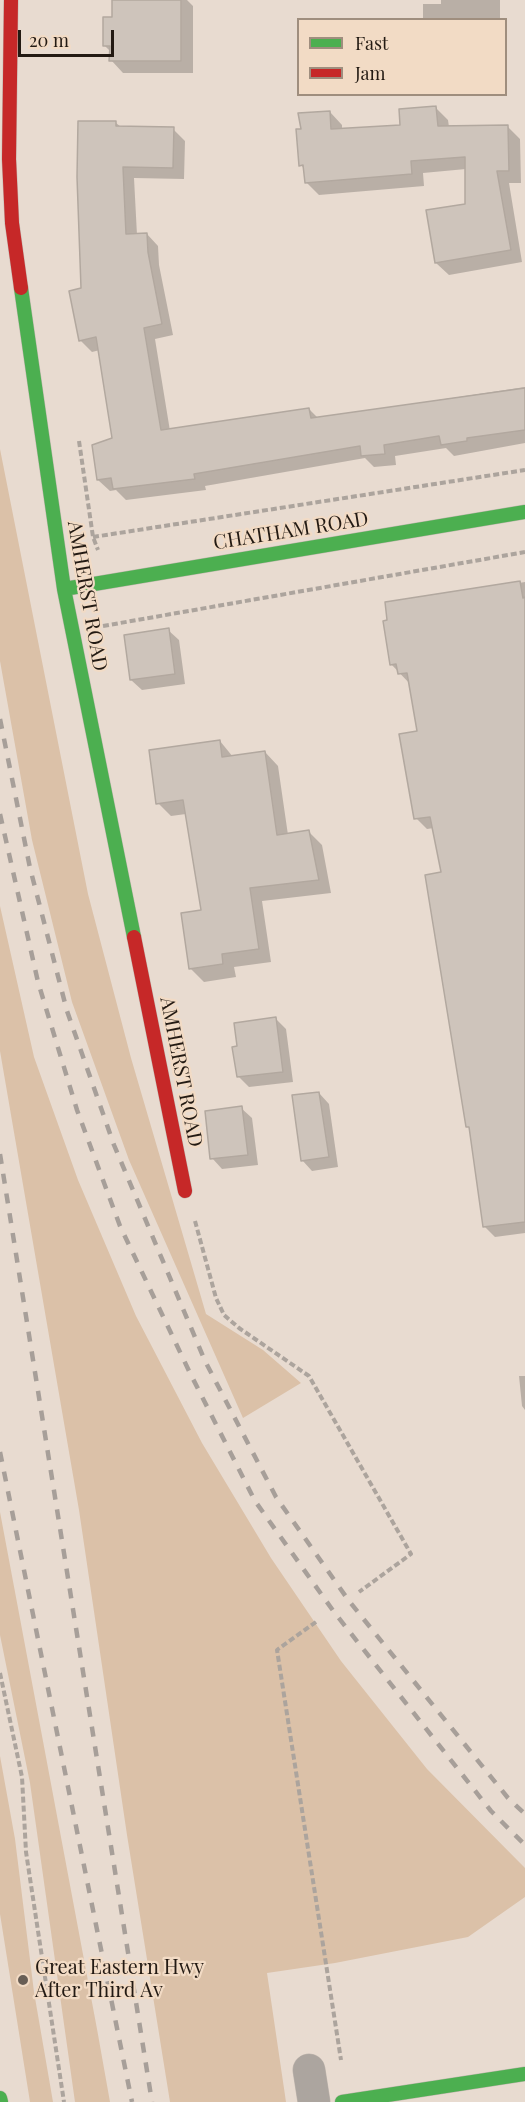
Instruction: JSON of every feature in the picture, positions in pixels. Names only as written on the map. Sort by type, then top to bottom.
[{"type":"street","name":"AMHERST ROAD","points":[[11,0],[9,159],[12,223],[63,589],[185,1191]]},
{"type":"street","name":"CHATHAM ROAD","points":[[63,589],[525,512]]},
{"type":"street","points":[[309,2070],[314,2102]]},
{"type":"street","points":[[345,2102],[525,2074]]},
{"type":"path","points":[[78,431],[93,537],[98,550]]},
{"type":"path","points":[[93,537],[525,470]]},
{"type":"path","points":[[96,627],[525,552]]},
{"type":"path","points":[[105,616],[109,637]]},
{"type":"path","points":[[185,1191],[208,1261],[216,1298],[224,1315],[239,1328],[309,1376],[411,1554],[359,1592]]},
{"type":"path","points":[[316,1622],[277,1650],[345,2102]]},
{"type":"path","points":[[0,1673],[21,1777],[26,1852],[64,2102]]},
{"type":"shaded area","points":[[0,449],[88,894],[131,1058],[206,1314],[263,1350],[301,1383],[243,1418],[129,1160],[72,1002],[32,840],[0,661]]},
{"type":"shaded area","points":[[0,906],[34,1057],[78,1180],[136,1316],[202,1443],[271,1558],[341,1661],[427,1769],[525,1868],[525,1897],[468,1937],[335,1963],[267,1973],[286,2102],[170,2102],[127,1835],[79,1510],[0,1051]]},
{"type":"shaded area","points":[[0,1512],[110,2102],[75,2102],[30,1783],[0,1635]]},
{"type":"shaded area","points":[[0,1756],[15,1839],[34,1992],[53,2102],[30,2102],[0,1914]]},
{"type":"building","points":[[112,0],[181,0],[181,61],[109,61],[110,46],[103,46],[103,17],[112,17]]},
{"type":"building","points":[[436,106],[438,126],[508,125],[509,171],[497,171],[511,250],[435,263],[426,210],[465,204],[465,157],[411,161],[412,174],[305,183],[303,165],[299,166],[296,129],[301,129],[298,113],[330,111],[331,129],[400,125],[399,109]]},
{"type":"building","points":[[78,121],[116,121],[116,126],[174,127],[173,168],[123,167],[126,234],[147,233],[148,252],[162,324],[144,328],[161,430],[309,408],[311,418],[525,388],[525,430],[467,438],[467,441],[441,445],[439,436],[384,445],[385,454],[361,456],[360,446],[194,474],[195,479],[113,489],[111,478],[97,480],[92,445],[112,438],[96,337],[79,341],[69,291],[81,288],[77,177]]},
{"type":"building","points":[[520,581],[523,598],[525,597],[525,1222],[483,1227],[469,1127],[466,1127],[425,875],[441,872],[430,817],[414,819],[399,734],[417,731],[407,673],[398,674],[396,664],[390,665],[383,621],[387,620],[385,602]]},
{"type":"building","points":[[169,628],[175,674],[130,680],[124,635]]},
{"type":"building","points":[[220,740],[222,757],[265,751],[277,835],[309,830],[319,880],[250,888],[259,949],[222,954],[223,964],[189,969],[181,913],[201,910],[183,800],[156,804],[149,750]]},
{"type":"building","points":[[276,1017],[283,1072],[237,1077],[232,1047],[237,1046],[234,1023]]},
{"type":"building","points":[[319,1092],[329,1157],[301,1161],[292,1095]]},
{"type":"building","points":[[242,1106],[248,1155],[210,1159],[205,1111]]},
{"type":"railway","points":[[0,719],[30,868],[67,1011],[114,1145],[205,1361],[276,1497],[349,1601],[508,1798],[525,1814]]},
{"type":"railway","points":[[0,814],[38,982],[77,1110],[120,1226],[190,1373],[255,1501],[334,1612],[491,1811],[525,1845]]},
{"type":"railway","points":[[0,1154],[152,2102]]},
{"type":"railway","points":[[0,1452],[132,2102]]},
{"type":"traffic: fast","points":[[21,288],[64,589],[134,937]]},
{"type":"traffic: fast","points":[[64,589],[525,512]]},
{"type":"traffic: fast","points":[[342,2102],[525,2074]]},
{"type":"traffic: fast","points":[[0,2098],[1,2102]]},
{"type":"traffic: jam","points":[[11,0],[9,159],[12,223],[21,288]]},
{"type":"traffic: jam","points":[[134,937],[185,1191]]},
{"type":"place","name":"Great Eastern Hwy After Third Av","points":[[23,1980]]}]
